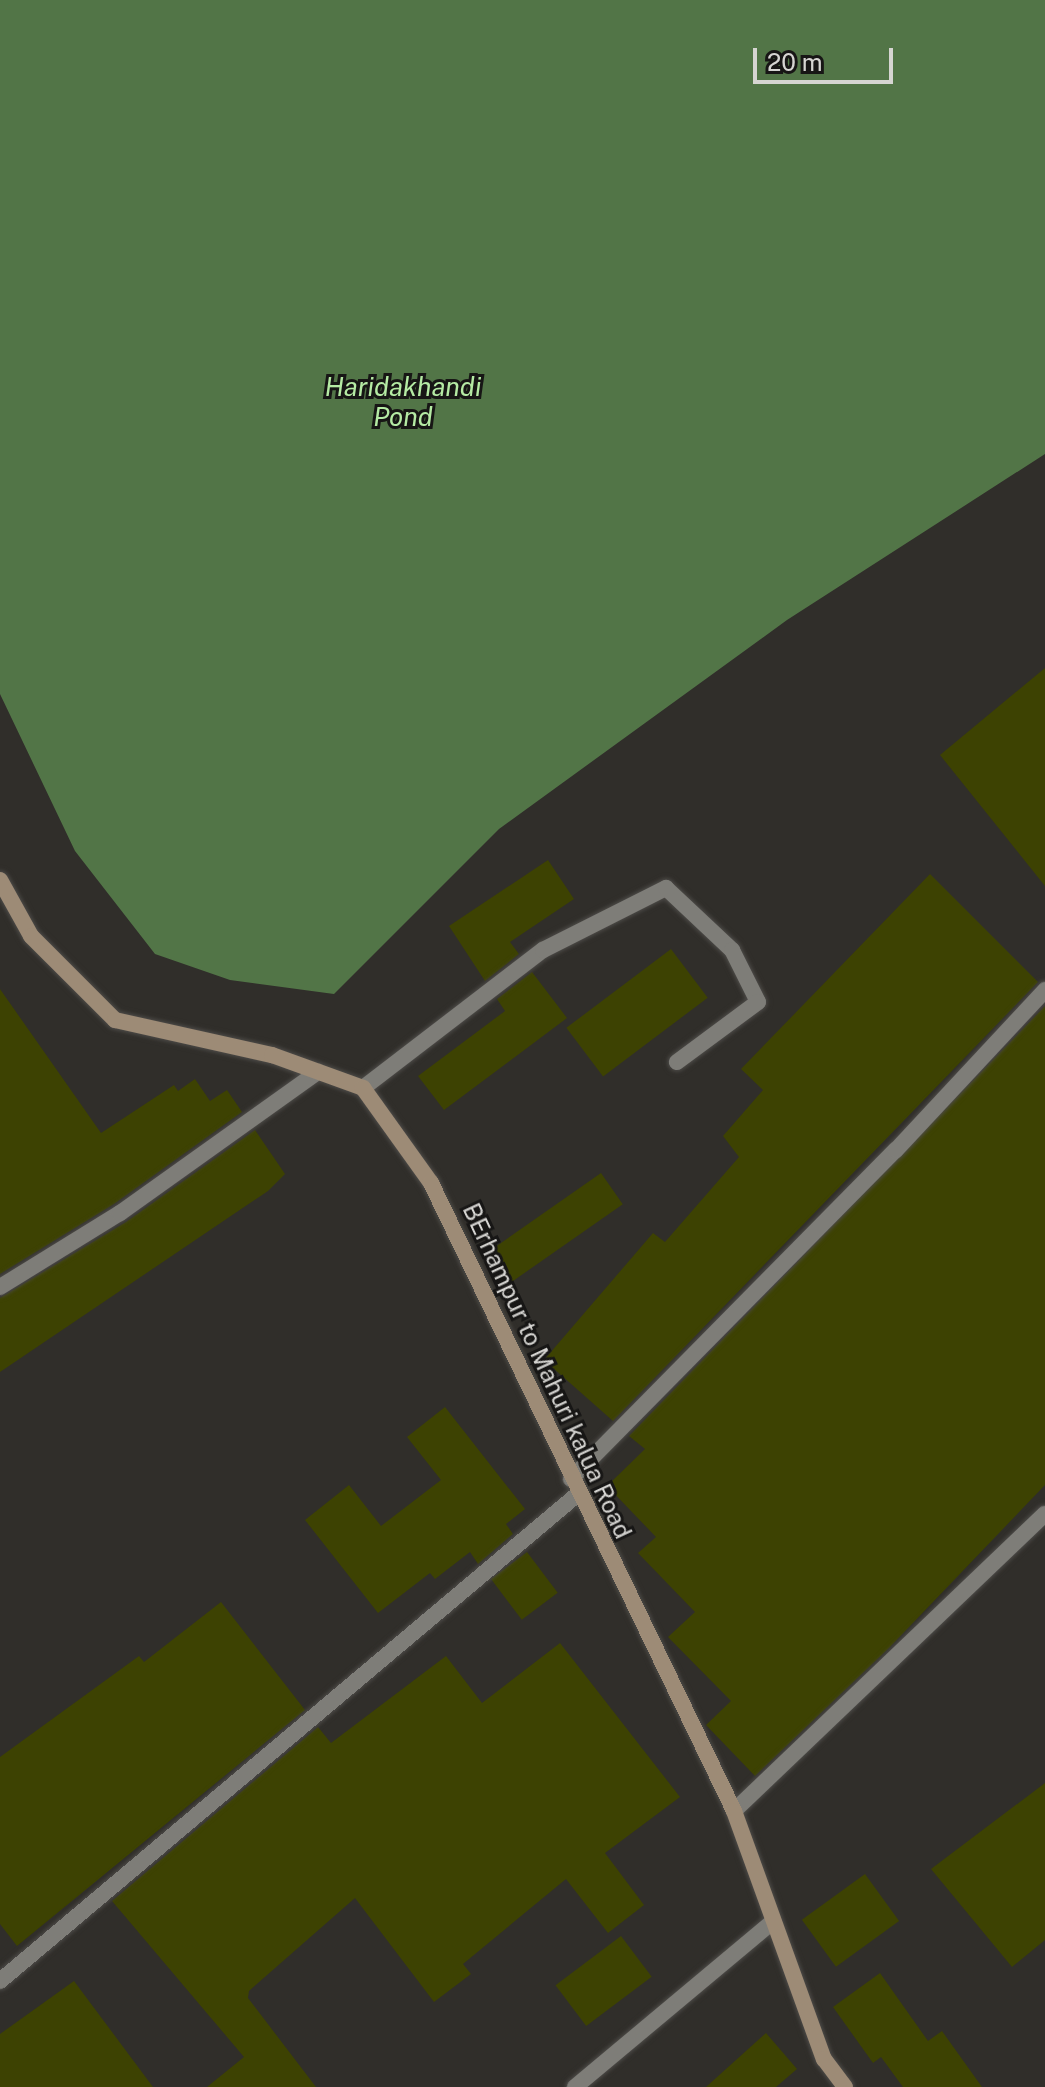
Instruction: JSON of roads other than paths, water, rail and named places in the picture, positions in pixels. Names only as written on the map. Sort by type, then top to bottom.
[{"type":"street","points":[[3,891],[31,936],[115,1020],[272,1055],[363,1088],[543,950],[666,888],[732,950],[758,1002],[677,1062]]},
{"type":"street","points":[[0,1981],[575,1486],[1045,990]]},
{"type":"street","points":[[0,1287],[120,1213],[318,1072]]},
{"type":"street","name":"BErhampur to Mahuri kalua Road","points":[[363,1088],[431,1183],[734,1811],[771,1923],[824,2059],[845,2087]]},
{"type":"street","points":[[734,1811],[1045,1514]]},
{"type":"street","points":[[575,2087],[771,1923]]},
{"type":"water","name":"Haridakhandi Pond","points":[[0,0],[1045,0],[1045,454],[787,620],[499,829],[334,994],[230,980],[155,954],[75,851],[0,694]]}]
